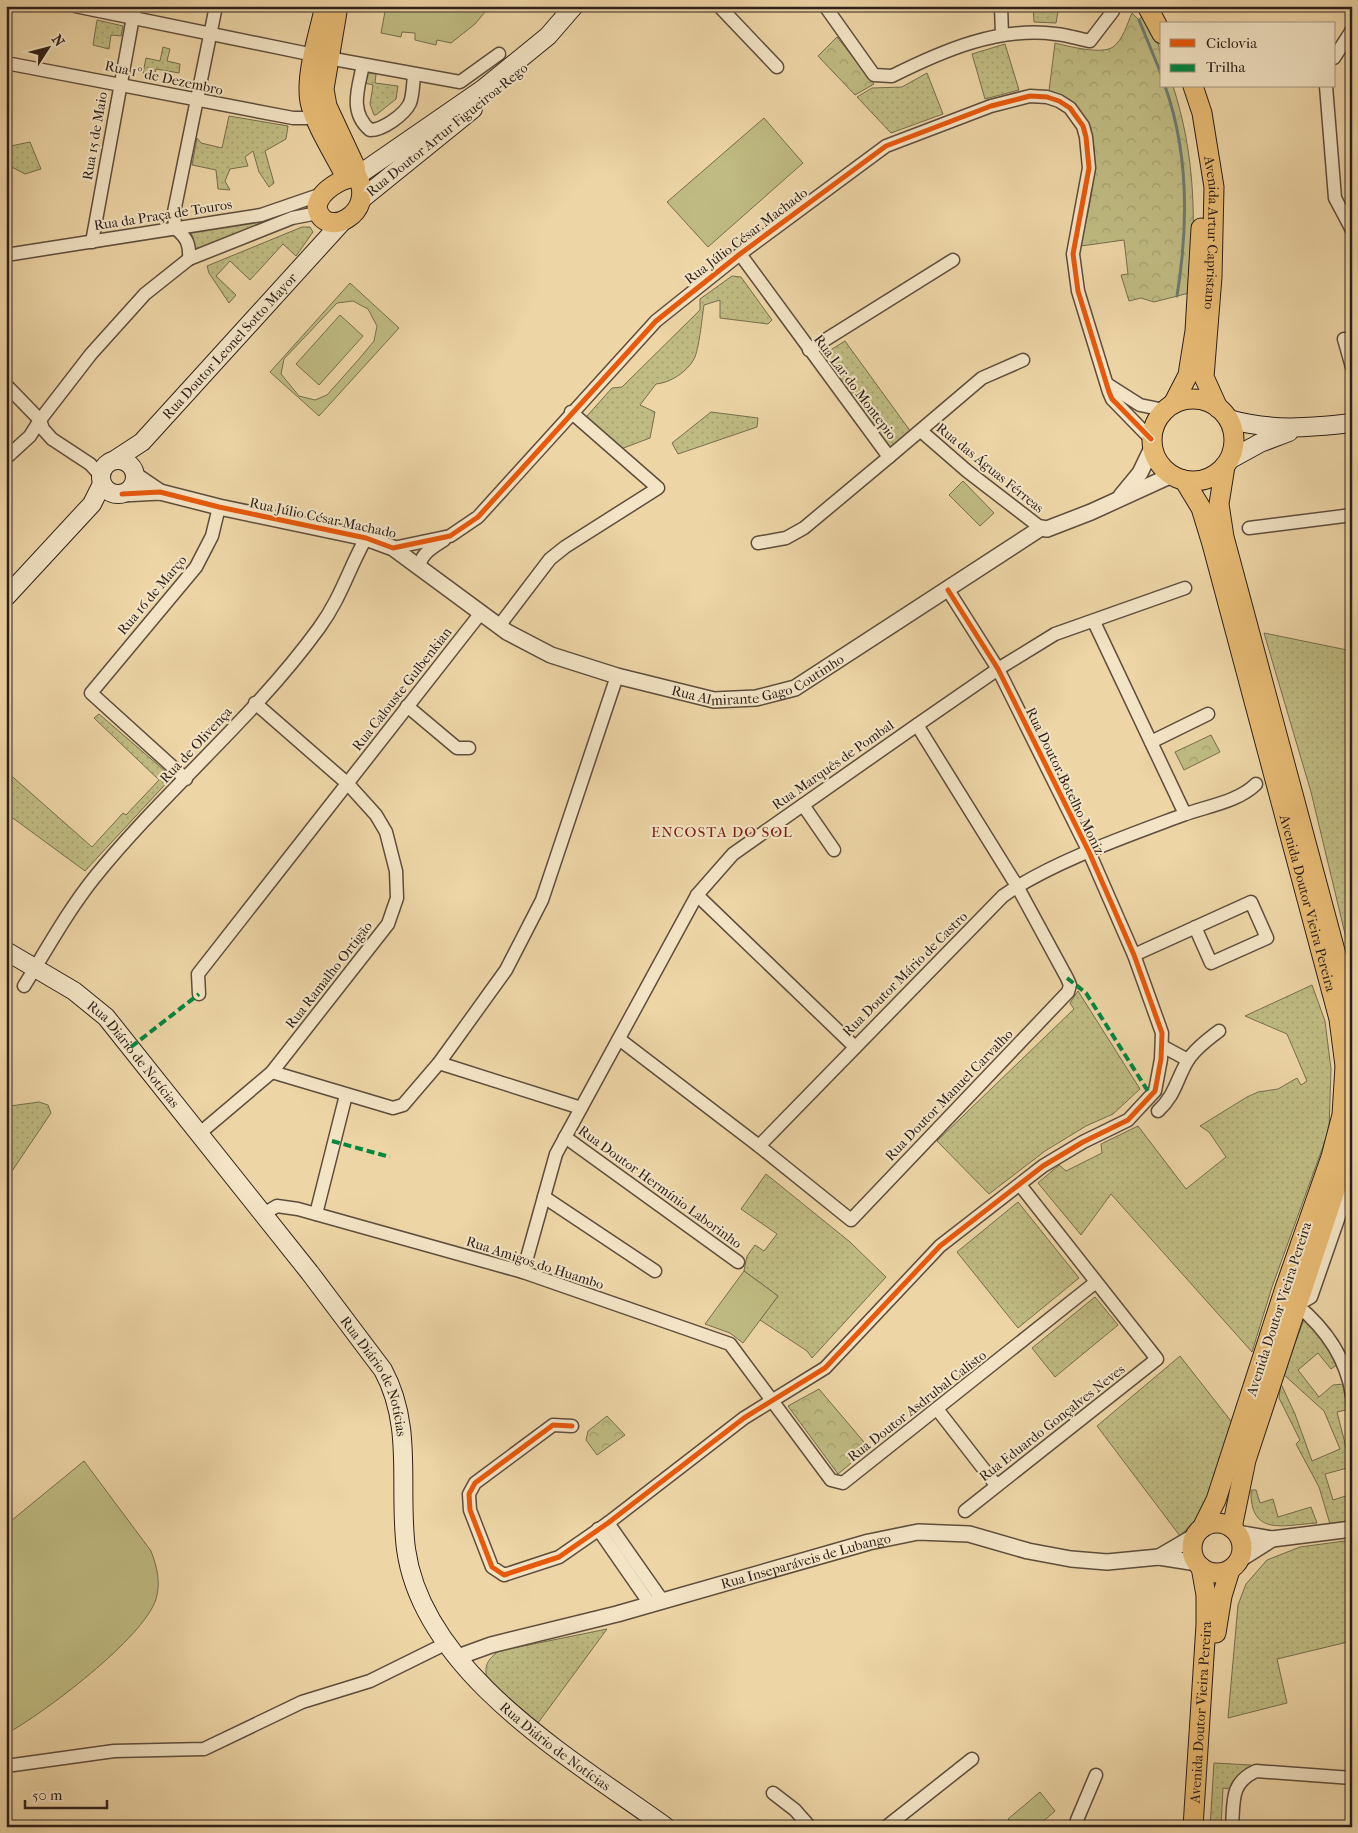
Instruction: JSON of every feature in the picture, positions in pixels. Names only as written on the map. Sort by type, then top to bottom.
[{"type":"main road","points":[[325,6],[321,56],[324,89],[327,106],[355,166],[353,177]]},
{"type":"main road","points":[[338,6],[321,56],[310,102],[316,118],[353,177],[363,187],[363,198],[358,208],[343,221],[329,223],[321,216],[318,202],[322,194],[353,177]]},
{"type":"main road","name":"Rua Doutor Artur Figueiroa Rego","points":[[353,177],[484,89],[548,36],[574,6]]},
{"type":"main road","points":[[1147,6],[1160,30]]},
{"type":"main road","points":[[1158,6],[1166,22]]},
{"type":"main road","name":"Rua Doutor Artur Figueiroa Rego","points":[[363,198],[526,67],[536,56],[548,36]]},
{"type":"main road","name":"Avenida Artur Capristano","points":[[1168,407],[1188,375],[1195,331],[1202,233],[1197,150],[1182,88]]},
{"type":"main road","name":"Avenida Artur Capristano","points":[[1194,88],[1202,112],[1214,187],[1213,260],[1204,376],[1223,413]]},
{"type":"main road","name":"Rua Doutor Leonel Sotto Mayor","points":[[316,250],[321,216]]},
{"type":"main road","name":"Rua Doutor Leonel Sotto Mayor","points":[[6,597],[92,504],[107,477],[142,442],[343,221]]},
{"type":"main road","points":[[1297,429],[1260,443],[1227,463],[1206,479],[1178,478],[1159,464],[1152,444],[1154,426],[1168,407],[1191,399],[1201,399],[1223,413],[1257,427],[1297,429],[1352,423]]},
{"type":"main road","points":[[1223,413],[1232,427],[1234,444],[1227,463]]},
{"type":"main road","name":"Rua Doutor Leonel Sotto Mayor","points":[[135,473],[142,442]]},
{"type":"main road","points":[[128,462],[135,473],[132,487],[107,477],[128,462]]},
{"type":"main road","name":"Avenida Doutor Vieira Pereira","points":[[1227,463],[1219,504],[1224,537],[1352,1014]]},
{"type":"main road","name":"Avenida Doutor Vieira Pereira","points":[[1178,478],[1201,508],[1212,544],[1339,1019],[1345,1066],[1342,1115],[1331,1157],[1288,1279],[1216,1500],[1198,1532]]},
{"type":"main road","name":"Rua Diário de Notícias","points":[[6,950],[36,966],[74,991],[106,1017],[200,1133],[384,1370],[392,1387],[403,1430],[403,1510],[408,1563],[422,1604],[458,1658],[494,1697],[513,1714],[666,1827]]},
{"type":"main road","name":"Avenida Doutor Vieira Pereira","points":[[1235,1530],[1246,1460],[1352,1134]]},
{"type":"main road","points":[[1220,1523],[1235,1530],[1242,1546],[1235,1565],[1217,1573],[1199,1565],[1192,1550],[1198,1532],[1207,1524],[1220,1523]]},
{"type":"main road","name":"Avenida Doutor Vieira Pereira","points":[[1193,1827],[1206,1610],[1206,1595],[1199,1565]]},
{"type":"main road","name":"Avenida Doutor Vieira Pereira","points":[[1205,1827],[1218,1617],[1235,1565]]},
{"type":"street","points":[[75,6],[134,12],[211,35],[414,75],[460,82],[499,54]]},
{"type":"street","points":[[189,259],[190,246],[185,236],[175,228],[174,212],[216,6]]},
{"type":"street","points":[[719,6],[777,67]]},
{"type":"street","points":[[825,6],[874,75],[884,77],[892,76],[966,44],[1002,35],[1057,34],[1090,41],[1113,11]]},
{"type":"street","points":[[1001,6],[1002,35]]},
{"type":"street","name":"Rua 15 de Maio","points":[[92,242],[134,12]]},
{"type":"street","points":[[1336,52],[1352,30]]},
{"type":"street","name":"Rua 1º de Dezembro","points":[[6,64],[293,118],[316,118]]},
{"type":"street","points":[[363,65],[356,99],[356,109],[365,126],[370,130],[377,130],[405,111],[411,102],[414,75]]},
{"type":"street","points":[[1326,88],[1335,198],[1352,230]]},
{"type":"street","name":"Rua Júlio César Machado","points":[[420,568],[421,558],[429,550],[478,517],[571,412],[656,321],[740,254],[886,146],[991,106],[1030,96],[1047,97],[1059,101],[1070,108],[1083,126],[1089,152],[1089,168],[1073,254],[1078,291],[1112,399],[1152,444]]},
{"type":"street","name":"Rua da Praça de Touros","points":[[6,255],[261,215],[322,194]]},
{"type":"street","points":[[6,458],[30,436],[40,420],[91,354],[144,294],[189,259],[292,218],[321,216]]},
{"type":"street","name":"Rua Lar do Montepio","points":[[740,254],[889,457],[804,528],[786,538],[758,543]]},
{"type":"street","points":[[809,350],[953,260]]},
{"type":"street","points":[[1344,339],[1352,367]]},
{"type":"street","points":[[889,457],[982,378],[1023,360]]},
{"type":"street","points":[[1107,384],[1140,405],[1168,407]]},
{"type":"street","points":[[6,385],[40,420],[43,429],[54,440],[107,477],[160,492]]},
{"type":"street","points":[[499,626],[550,559],[565,546],[658,488],[571,412]]},
{"type":"street","name":"Rua das Águas Férreas","points":[[921,431],[967,472],[1040,528]]},
{"type":"street","name":"Rua Almirante Gago Coutinho","points":[[1117,501],[1140,473],[1152,444]]},
{"type":"street","points":[[135,473],[160,492]]},
{"type":"street","name":"Rua Almirante Gago Coutinho","points":[[392,548],[480,614],[551,655],[617,676],[714,700],[771,695],[795,688],[810,679],[1040,528],[1047,529],[1178,478]]},
{"type":"street","name":"Rua Júlio César Machado","points":[[160,492],[219,507],[366,538],[392,548],[450,536]]},
{"type":"street","name":"Rua 16 de Março","points":[[186,779],[91,693],[196,567],[212,536],[219,507]]},
{"type":"street","points":[[1249,528],[1352,514]]},
{"type":"street","name":"Rua de Olivença","points":[[24,986],[68,913],[95,877],[255,704],[320,628],[341,594],[366,538]]},
{"type":"street","name":"Rua Marquês de Pombal","points":[[523,1272],[556,1154],[697,895],[733,854],[998,669],[1055,634],[1094,622],[1185,588]]},
{"type":"street","name":"Rua Doutor Botelho Moniz","points":[[572,1426],[553,1425],[476,1483],[469,1494],[470,1510],[492,1567],[504,1575],[558,1557],[603,1526],[744,1418],[825,1368],[940,1246],[1043,1166],[1064,1152],[1128,1120],[1155,1091],[1162,1046],[1162,1033],[1134,955],[1089,852],[998,669],[948,590]]},
{"type":"street","name":"Rua Calouste Gulbenkian","points":[[199,994],[198,974],[480,614]]},
{"type":"street","points":[[1094,622],[1185,814]]},
{"type":"street","points":[[272,1072],[393,1108],[403,1104],[439,1063],[506,970],[542,900],[617,676]]},
{"type":"street","name":"Rua Ramalho Ortigão","points":[[200,1133],[272,1072],[388,924],[397,898],[396,870],[386,832],[376,815],[348,784],[255,704]]},
{"type":"street","points":[[407,706],[456,748],[469,748]]},
{"type":"street","points":[[1151,742],[1208,714]]},
{"type":"street","points":[[917,725],[1018,886]]},
{"type":"street","name":"Rua Doutor Mário de Castro","points":[[759,1146],[1003,896],[1018,886],[1089,852],[1185,814],[1247,793],[1256,784]]},
{"type":"street","points":[[802,805],[834,850]]},
{"type":"street","name":"Rua Doutor Manuel Carvalho","points":[[759,1146],[851,1220],[1068,992],[1070,985],[1067,978],[1018,886]]},
{"type":"street","points":[[697,895],[855,1047]]},
{"type":"street","points":[[1134,955],[1195,927],[1251,902],[1267,938],[1211,963],[1195,927]]},
{"type":"street","points":[[1158,1110],[1170,1099],[1188,1060],[1205,1041],[1219,1031]]},
{"type":"street","points":[[619,1039],[759,1146]]},
{"type":"street","points":[[1162,1046],[1188,1060]]},
{"type":"street","name":"Rua Doutor Hermínio Laborinho","points":[[439,1063],[581,1108]]},
{"type":"street","points":[[316,1214],[346,1094]]},
{"type":"street","name":"Rua Doutor Hermínio Laborinho","points":[[565,1137],[738,1262]]},
{"type":"street","name":"Avenida Doutor Vieira Pereira","points":[[1297,1305],[1311,1297],[1352,1179]]},
{"type":"street","points":[[1020,1185],[1096,1282]]},
{"type":"street","points":[[544,1197],[655,1271]]},
{"type":"street","name":"Rua Amigos do Huambo","points":[[263,1214],[277,1206],[316,1214],[523,1272],[730,1344],[772,1400]]},
{"type":"street","name":"Rua Eduardo Gonçalves Neves","points":[[966,1511],[996,1485],[1158,1359],[1096,1282]]},
{"type":"street","name":"Rua Doutor Asdrubal Calisto","points":[[772,1400],[831,1480],[843,1483],[1096,1282]]},
{"type":"street","points":[[1297,1305],[1314,1319],[1340,1353],[1352,1395]]},
{"type":"street","points":[[936,1409],[996,1485]]},
{"type":"street","points":[[603,1526],[656,1602]]},
{"type":"street","points":[[1235,1530],[1272,1539],[1352,1529]]},
{"type":"street","name":"Rua Inseparáveis de Lubango","points":[[458,1658],[491,1645],[656,1602],[869,1542],[918,1532],[969,1534],[1028,1550],[1080,1560],[1107,1562],[1159,1557],[1199,1565]]},
{"type":"street","name":"Rua Inseparáveis de Lubango","points":[[1159,1557],[1198,1532]]},
{"type":"street","points":[[1235,1565],[1272,1539]]},
{"type":"street","points":[[6,1766],[114,1751],[204,1749],[302,1702],[370,1681],[447,1643]]},
{"type":"street","points":[[886,1827],[972,1760]]},
{"type":"street","points":[[1232,1827],[1236,1787],[1245,1776],[1256,1771],[1352,1778]]},
{"type":"street","points":[[1079,1827],[1077,1820],[1096,1774]]},
{"type":"street","points":[[773,1793],[794,1810],[810,1827]]},
{"type":"green space","points":[[386,6],[490,6],[475,24],[451,43],[437,40],[436,45],[415,40],[415,33],[402,32],[401,37],[381,33]]},
{"type":"green space","points":[[1033,6],[1059,6],[1056,23],[1034,22]]},
{"type":"green space","points":[[1132,13],[1139,20],[1144,14],[1154,33],[1159,49],[1160,88],[1174,88],[1186,137],[1190,163],[1193,241],[1189,293],[1154,302],[1141,298],[1129,301],[1121,275],[1128,274],[1124,240],[1081,246],[1093,180],[1095,158],[1092,137],[1085,118],[1071,103],[1049,91],[1055,43],[1084,49],[1108,49],[1116,44],[1124,32]]},
{"type":"green space","points":[[97,20],[123,26],[121,36],[111,35],[109,49],[93,45]]},
{"type":"green space","points":[[837,37],[874,84],[855,95],[818,56]]},
{"type":"green space","points":[[1005,44],[1019,90],[985,99],[972,54]]},
{"type":"green space","points":[[163,47],[170,49],[167,61],[180,64],[179,73],[156,69],[154,76],[143,73],[146,58],[160,61]]},
{"type":"green space","points":[[927,73],[943,114],[891,133],[857,97],[872,88],[902,87]]},
{"type":"green space","points":[[365,74],[376,74],[375,83],[398,86],[396,99],[376,115],[374,115],[370,104],[373,85],[365,83]]},
{"type":"green space","points":[[229,116],[288,126],[286,139],[265,151],[274,183],[269,187],[259,172],[253,151],[245,157],[248,166],[230,169],[225,181],[230,190],[218,189],[216,170],[192,165],[197,138],[201,143],[222,148]]},
{"type":"green space","points":[[764,118],[803,163],[708,247],[667,202]]},
{"type":"green space","points":[[30,142],[41,169],[25,174],[6,164],[6,147]]},
{"type":"green space","points":[[309,200],[308,209],[194,252],[193,237],[189,230]]},
{"type":"green space","points":[[302,227],[310,227],[313,232],[296,256],[283,244],[250,280],[230,261],[216,276],[236,295],[229,303],[209,273],[207,266]]},
{"type":"green space","points":[[732,276],[741,277],[772,320],[768,324],[720,318],[720,300],[704,305],[696,355],[691,364],[678,376],[667,382],[656,384],[640,405],[655,412],[650,438],[621,449],[587,419],[587,416],[612,388],[622,387],[700,310],[700,299]]},
{"type":"green space","points":[[350,283],[399,328],[319,416],[270,372]],"holes":[[[353,301],[368,309],[377,326],[374,341],[327,395],[315,400],[299,396],[281,374],[284,359],[337,303]]]},
{"type":"green space","points":[[340,315],[363,336],[319,385],[296,364]]},
{"type":"green space","points":[[845,341],[911,432],[890,448],[822,360],[824,354]]},
{"type":"green space","points":[[711,412],[758,418],[757,427],[678,454],[672,443]]},
{"type":"green space","points":[[963,481],[994,513],[980,526],[949,495]]},
{"type":"green space","points":[[1264,633],[1352,651],[1352,963],[1311,792]]},
{"type":"green space","points":[[99,714],[172,777],[85,871],[6,813],[6,771],[92,847],[123,813],[126,815],[159,780],[94,718]]},
{"type":"green space","points":[[1211,735],[1220,752],[1184,770],[1175,752]]},
{"type":"green space","points":[[1312,985],[1325,1021],[1331,1069],[1329,1130],[1272,1287],[1252,1352],[1111,1194],[1081,1235],[1038,1183],[1059,1165],[1066,1171],[1102,1153],[1101,1144],[1138,1126],[1186,1189],[1226,1157],[1209,1132],[1200,1126],[1258,1092],[1278,1089],[1297,1078],[1301,1085],[1307,1081],[1287,1034],[1245,1016]]},
{"type":"green space","points":[[1078,991],[1140,1089],[1113,1114],[1086,1126],[1045,1151],[989,1194],[937,1141],[1074,1009],[1070,1003]]},
{"type":"green space","points":[[39,1102],[48,1105],[51,1113],[6,1180],[6,1141],[10,1133],[6,1130],[6,1112],[10,1106]]},
{"type":"green space","points":[[766,1174],[850,1242],[886,1277],[812,1358],[807,1351],[760,1320],[778,1296],[744,1271],[747,1256],[755,1245],[764,1251],[777,1234],[741,1209]]},
{"type":"green space","points":[[1018,1202],[1079,1278],[1018,1328],[957,1252]]},
{"type":"green space","points":[[744,1271],[778,1296],[743,1343],[730,1333],[705,1324]]},
{"type":"green space","points":[[1095,1297],[1118,1325],[1055,1377],[1032,1348]]},
{"type":"green space","points":[[1305,1317],[1327,1340],[1338,1364],[1331,1369],[1318,1353],[1298,1370],[1319,1397],[1333,1385],[1344,1384],[1346,1410],[1337,1412],[1351,1467],[1325,1474],[1333,1500],[1352,1494],[1352,1521],[1330,1524],[1319,1487],[1296,1444],[1300,1440],[1279,1398],[1281,1384],[1295,1414],[1312,1461],[1340,1449],[1324,1411],[1283,1374]]},
{"type":"green space","points":[[1180,1356],[1234,1425],[1200,1515],[1180,1536],[1097,1426]]},
{"type":"green space","points":[[819,1389],[869,1448],[838,1474],[788,1406]]},
{"type":"green space","points":[[607,1416],[625,1435],[597,1455],[586,1440],[588,1431]]},
{"type":"green space","points":[[84,1461],[151,1551],[158,1575],[156,1599],[148,1615],[133,1634],[113,1654],[67,1693],[6,1734],[6,1525]]},
{"type":"green space","points":[[1251,1490],[1256,1490],[1260,1503],[1273,1499],[1278,1517],[1311,1507],[1317,1523],[1281,1526],[1262,1522],[1256,1515],[1252,1505]]},
{"type":"green space","points":[[1352,1540],[1352,1641],[1277,1659],[1287,1703],[1228,1718],[1238,1605],[1246,1584],[1267,1560],[1300,1547]]},
{"type":"green space","points":[[607,1629],[538,1723],[487,1680],[487,1663],[499,1651]]},
{"type":"green space","points":[[1214,1763],[1251,1765],[1253,1770],[1231,1789],[1223,1788],[1221,1827],[1210,1827]]},
{"type":"green space","points":[[1040,1792],[1055,1811],[1037,1827],[1014,1827],[1008,1819]]},
{"type":"waterway","points":[[1139,20],[1160,71]]},
{"type":"waterway","points":[[1166,88],[1179,138],[1184,191],[1183,244],[1177,296]]},
{"type":"marked path","points":[[1067,978],[1086,993],[1151,1096]]},
{"type":"marked path","points":[[131,1047],[199,994]]},
{"type":"marked path","points":[[332,1141],[390,1157]]},
{"type":"cycle path","points":[[122,494],[160,492],[219,507],[366,538],[393,548],[450,536],[478,517],[656,321],[740,254],[886,146],[991,106],[1030,96],[1047,97],[1059,101],[1070,108],[1083,126],[1089,168],[1073,254],[1078,291],[1112,399],[1151,439]]},
{"type":"cycle path","points":[[572,1426],[553,1425],[475,1483],[469,1494],[470,1510],[492,1567],[504,1575],[559,1557],[608,1523],[744,1418],[825,1368],[940,1246],[1043,1166],[1083,1142],[1128,1120],[1155,1091],[1161,1059],[1162,1033],[1134,955],[1089,852],[998,669],[948,590]]},
{"type":"district","name":"ENCOSTA DO SOL","points":[[722,832]]}]
